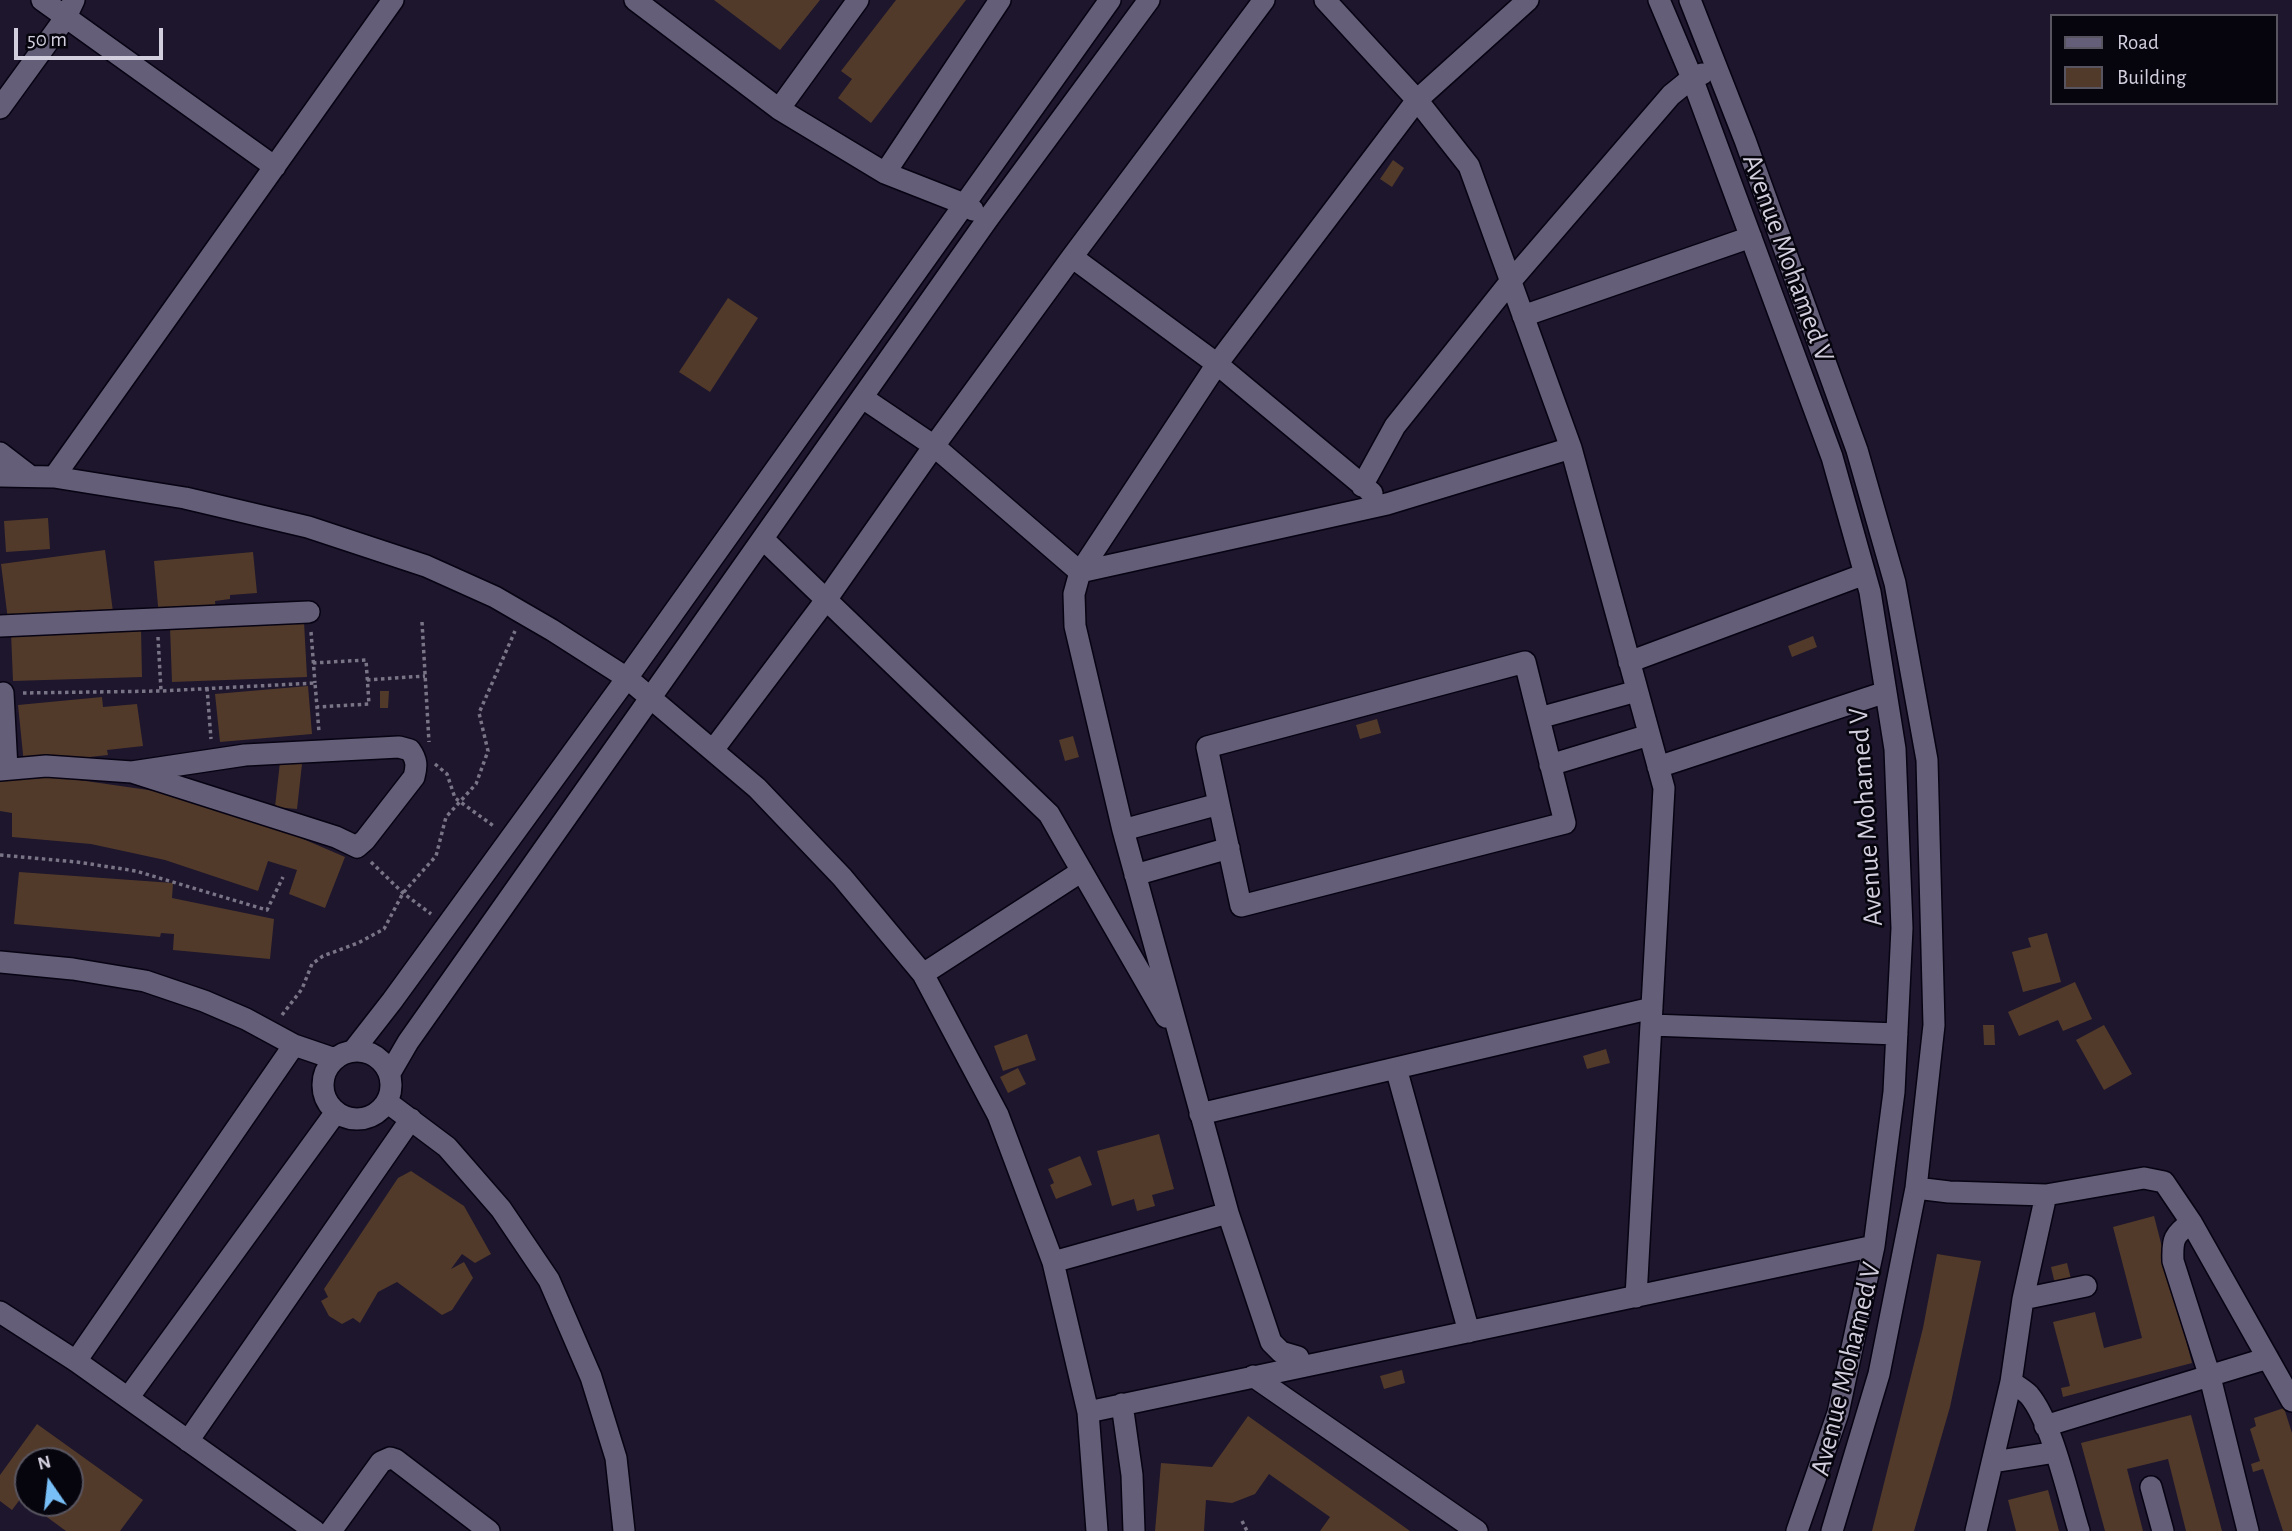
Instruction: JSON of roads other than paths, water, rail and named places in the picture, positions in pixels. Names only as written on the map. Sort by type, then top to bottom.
[{"type":"street","points":[[42,0],[70,8],[275,167]]},
{"type":"street","points":[[54,477],[393,0]]},
{"type":"street","points":[[635,0],[779,109],[885,173],[964,204],[988,220]]},
{"type":"street","points":[[779,109],[858,0]]},
{"type":"street","points":[[885,173],[1000,0]]},
{"type":"street","points":[[0,962],[73,969],[145,981],[204,1002],[294,1045],[357,1049],[384,1063],[390,1073],[391,1094],[380,1111],[358,1119],[346,1118],[336,1112],[327,1103],[324,1094],[324,1075],[357,1049],[627,678],[1111,0]]},
{"type":"street","points":[[390,1073],[408,1042],[650,696],[988,220],[1149,0]]},
{"type":"street","points":[[713,750],[826,600],[1072,257],[1264,0]]},
{"type":"street","points":[[1325,0],[1417,100],[1469,166],[1571,448],[1664,788],[1636,1297]]},
{"type":"street","points":[[1302,1366],[1298,1357],[1281,1352],[1271,1342],[1227,1213],[1123,830],[1075,626],[1074,594],[1080,572],[1217,363],[1417,100],[1528,0]]},
{"type":"street","name":"Avenue Mohamed V","points":[[1659,0],[1692,78],[1832,457],[1870,592],[1895,749],[1902,928],[1894,1092],[1874,1246],[1838,1413],[1797,1531]]},
{"type":"street","name":"Avenue Mohamed V","points":[[1690,0],[1857,450],[1895,583],[1927,760],[1934,1025],[1916,1188],[1879,1374],[1832,1531]]},
{"type":"street","points":[[0,108],[70,8]]},
{"type":"street","points":[[1363,486],[1395,426],[1510,282],[1671,95],[1692,78],[1717,67]]},
{"type":"street","points":[[1522,316],[1751,237]]},
{"type":"street","points":[[1072,257],[1217,363],[1388,504]]},
{"type":"street","points":[[863,398],[934,446],[1080,572]]},
{"type":"street","points":[[1080,572],[1388,504],[1571,448]]},
{"type":"street","points":[[0,453],[30,476]]},
{"type":"street","points":[[0,476],[54,477],[185,498],[308,527],[426,566],[495,597],[627,678],[757,788],[842,877],[922,974],[998,1115],[1053,1262],[1088,1412],[1097,1531]]},
{"type":"street","points":[[763,539],[1049,814],[1181,1044]]},
{"type":"street","points":[[1629,662],[1865,574]]},
{"type":"street","points":[[0,626],[309,612]]},
{"type":"street","points":[[1525,662],[1539,718],[1565,823],[1241,906],[1207,747],[1525,662]]},
{"type":"street","points":[[1539,718],[1637,691]]},
{"type":"street","points":[[1658,767],[1886,692]]},
{"type":"street","points":[[1,693],[4,769],[46,766],[132,772],[212,759],[399,747],[410,750],[423,759],[417,766],[414,777],[365,841],[357,847],[336,837],[132,772]]},
{"type":"street","points":[[1550,765],[1649,735]]},
{"type":"street","points":[[1123,830],[1219,804]]},
{"type":"street","points":[[1135,875],[1228,848]]},
{"type":"street","points":[[922,974],[1082,871]]},
{"type":"street","points":[[1200,1114],[1396,1068],[1651,1016],[1897,1034]]},
{"type":"street","points":[[76,1361],[294,1045]]},
{"type":"street","points":[[1396,1068],[1469,1332]]},
{"type":"street","points":[[387,1102],[447,1147],[501,1209],[549,1280],[591,1377],[616,1458],[624,1531]]},
{"type":"street","points":[[128,1398],[336,1112]]},
{"type":"street","points":[[188,1441],[411,1119]]},
{"type":"street","points":[[1916,1188],[1949,1192],[2046,1195],[2144,1178],[2164,1182],[2191,1222],[2292,1401]]},
{"type":"street","points":[[1977,1529],[2011,1382],[2023,1299],[2046,1195]]},
{"type":"street","points":[[1053,1262],[1227,1213]]},
{"type":"street","points":[[2191,1222],[2175,1235],[2173,1261],[2210,1377],[2248,1531]]},
{"type":"street","points":[[1088,1412],[1874,1246]]},
{"type":"street","points":[[2023,1299],[2085,1286]]},
{"type":"street","points":[[0,1312],[76,1361],[316,1531]]},
{"type":"street","points":[[2045,1426],[2268,1358]]},
{"type":"street","points":[[1253,1376],[1477,1531]]},
{"type":"street","points":[[2011,1382],[2031,1399],[2045,1426],[2056,1452],[2079,1531]]},
{"type":"street","points":[[1122,1404],[1132,1475],[1134,1531]]},
{"type":"street","points":[[1993,1462],[2056,1452]]},
{"type":"street","points":[[331,1531],[381,1462],[390,1458],[489,1531]]},
{"type":"street","points":[[2151,1487],[2162,1531]]}]
